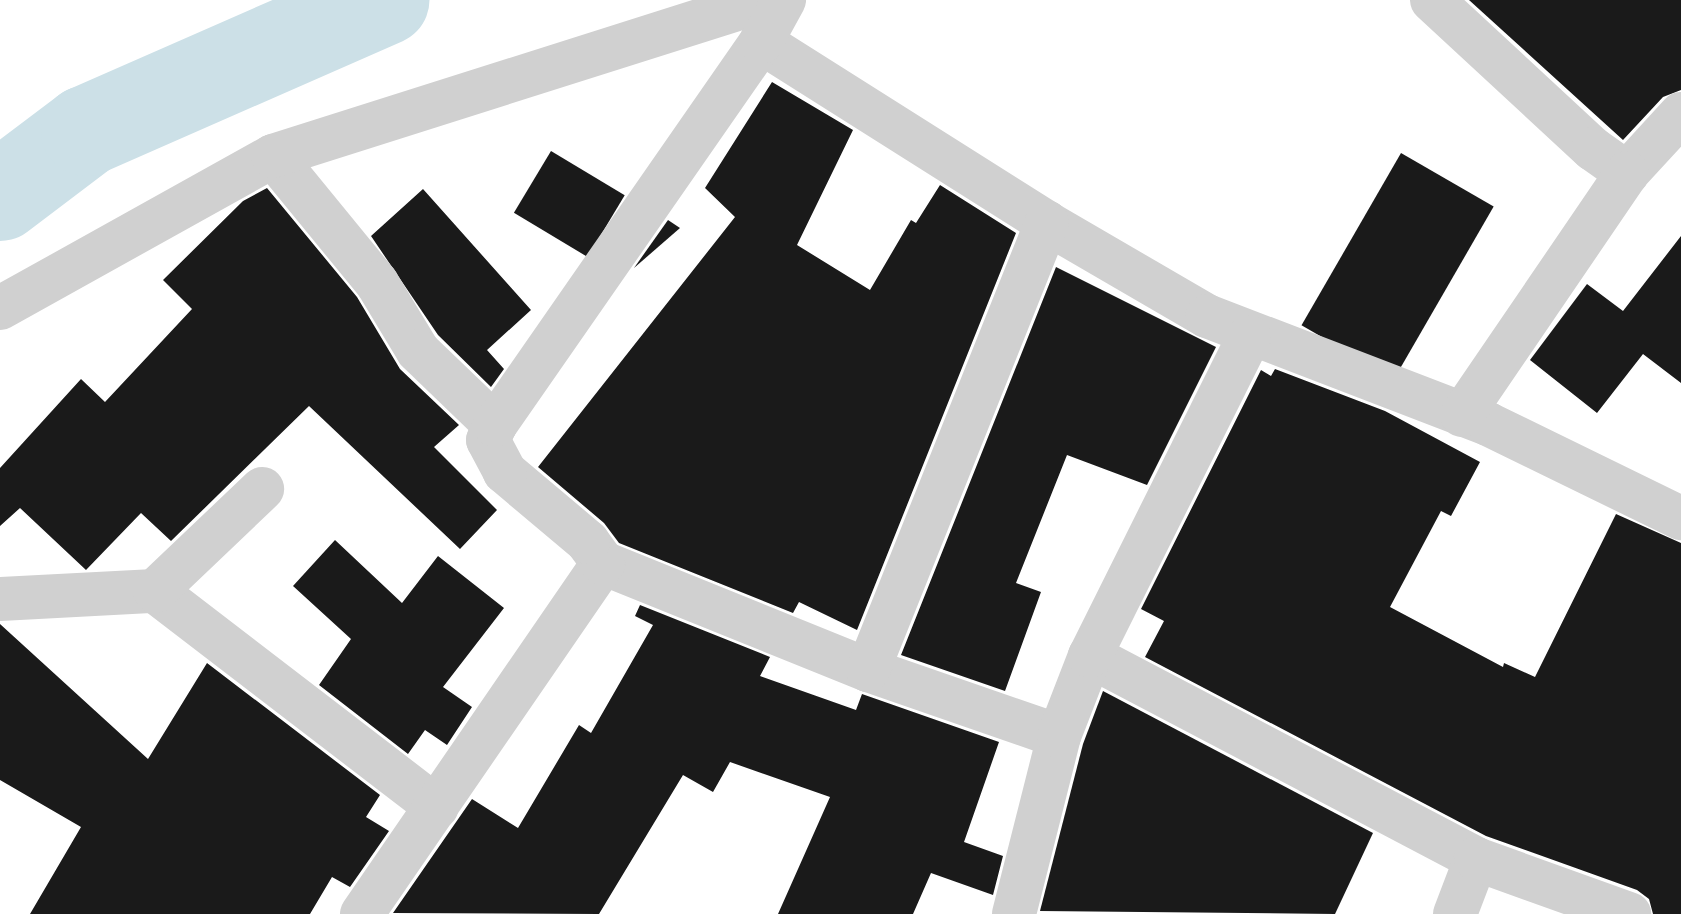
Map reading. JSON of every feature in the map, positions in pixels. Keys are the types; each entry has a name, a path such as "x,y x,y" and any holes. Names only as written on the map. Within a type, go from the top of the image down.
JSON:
{"street":[{"path":"784,0 763,21 488,440 505,472 588,542 603,563 868,670 1059,736"},
{"path":"1432,0 1593,149 1627,173"},
{"path":"0,308 273,156 763,21"},
{"path":"763,21 1047,223 1249,337 1462,415 1681,518"},
{"path":"1462,415 1627,173 1681,114"},
{"path":"273,156 377,283 418,351 495,425"},
{"path":"868,670 1047,223"},
{"path":"1014,914 1059,736 1090,656 1249,337"},
{"path":"155,591 262,489"},
{"path":"362,914 603,563"},
{"path":"5,593 155,591 437,807"},
{"path":"1090,656 1476,859 1629,914"},
{"path":"1455,914 1476,859"}],"building":[{"path":"1469,0 1681,0 1681,90 1663,97 1623,140"},
{"path":"772,82 853,130 797,245 870,290 911,220 916,223 940,185 1016,233 857,630 799,602 793,613 619,543 604,523 538,467 735,217 705,188"},
{"path":"551,151 625,195 588,257 514,213"},
{"path":"1401,153 1494,206 1394,379 1302,325"},
{"path":"267,188 357,297 400,369 459,425 434,447 497,510 460,549 309,406 171,541 141,513 86,570 20,508 0,526 0,468 81,379 105,402 192,309 163,280 243,201"},
{"path":"423,189 531,310 487,350 504,369 491,387 438,335 371,236"},
{"path":"668,220 680,228 634,268"},
{"path":"1681,236 1681,383 1643,354 1597,413 1530,360 1587,284 1623,311"},
{"path":"1056,267 1216,347 1147,485 1067,455 1016,583 1041,592 1005,691 901,655"},
{"path":"1275,369 1385,411 1480,462 1451,516 1441,511 1390,607 1503,667 1504,663 1535,677 1616,514 1681,543 1681,914 1653,914 1649,899 1637,890 1486,836 1145,657 1164,621 1141,609 1261,370 1271,376"},
{"path":"335,540 402,603 438,556 504,608 443,687 472,707 447,745 425,730 408,754 319,685 351,639 293,586"},
{"path":"640,605 770,657 760,676 856,710 862,694 999,742 964,842 1003,856 993,895 931,873 913,914 778,914 830,797 730,762 713,792 683,775 599,914 393,913 472,799 518,828 579,725 591,733 653,625 635,616"},
{"path":"0,624 148,759 207,663 380,795 366,817 389,831 350,887 332,877 310,914 30,914 81,827 0,780"},
{"path":"1103,691 1373,833 1335,914 1040,911 1083,744"}],"waterway":[{"path":"0,196 86,131 384,0"}]}
